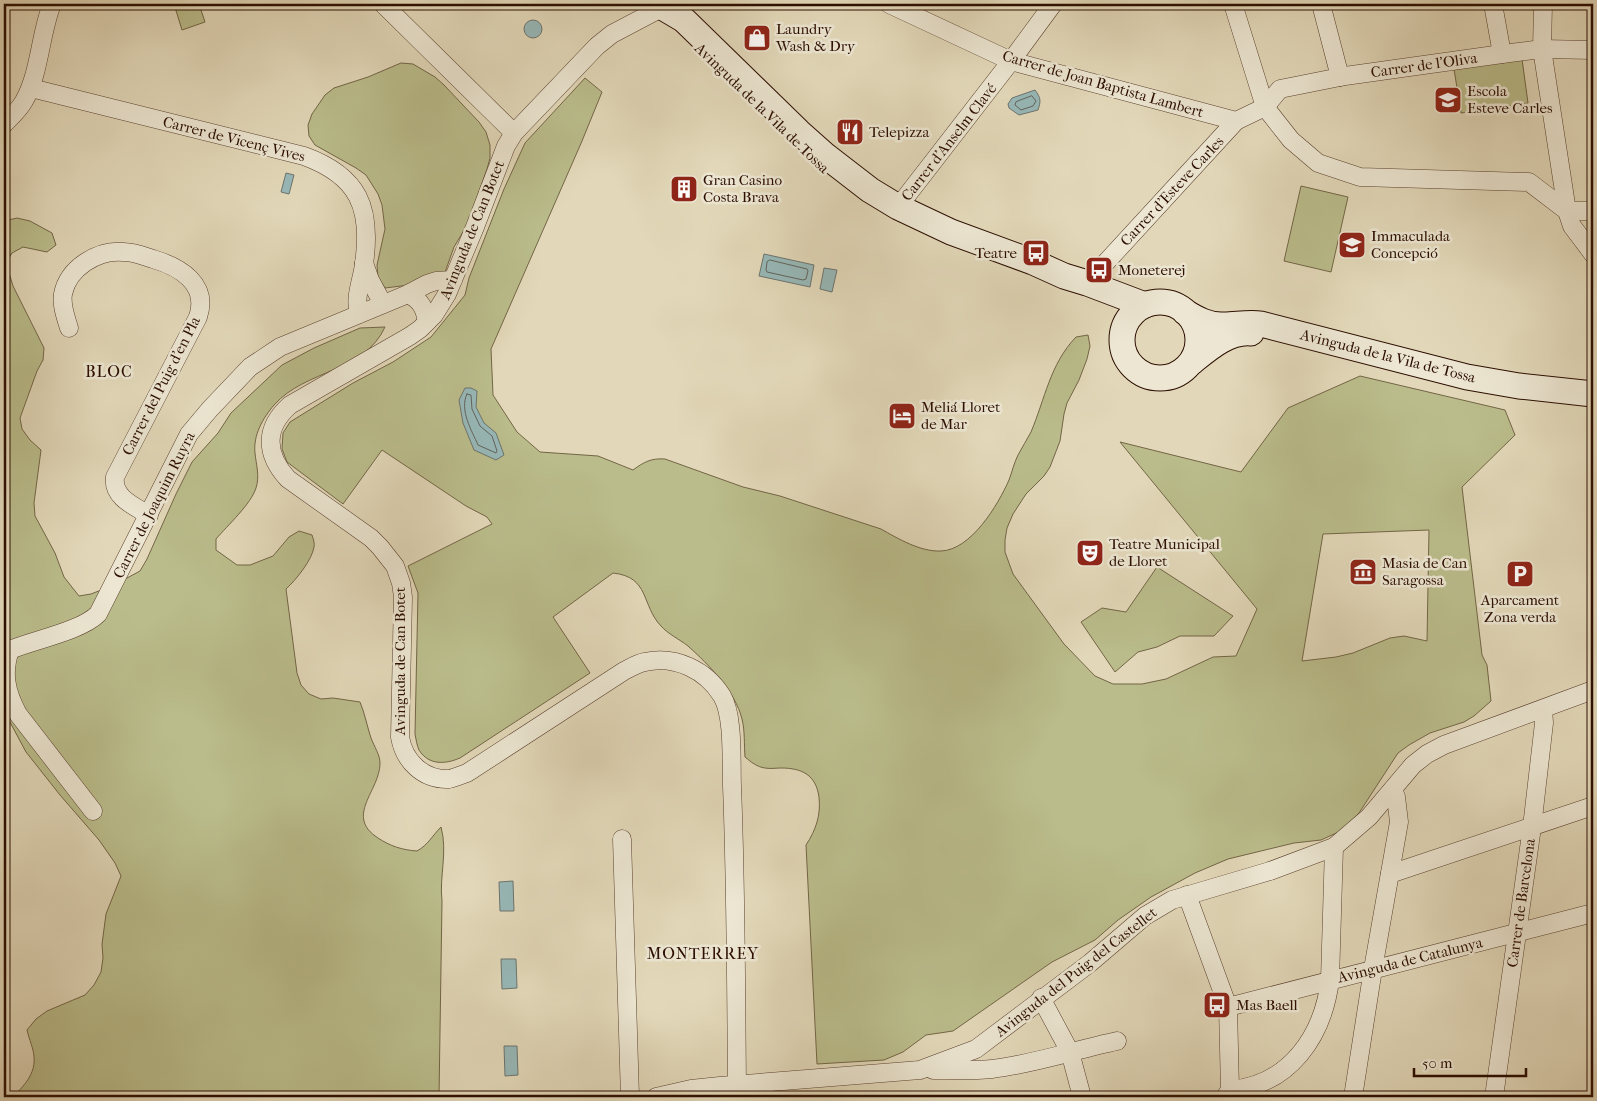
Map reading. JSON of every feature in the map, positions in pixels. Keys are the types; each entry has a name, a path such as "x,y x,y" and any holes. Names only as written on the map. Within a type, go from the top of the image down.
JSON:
{"main road":[{"name":"Avinguda de la Vila de Tossa","path":"663,5 684,20 799,132 826,156 870,190 898,207 950,232 1145,305"},
{"name":"Avinguda de la Vila de Tossa","path":"663,5 688,37 803,150 850,189 910,226 972,253 1031,271 1076,279 1112,304 1124,328"},
{"path":"1156,302 1167,302 1186,312 1192,322 1198,340 1196,355 1192,362 1180,372 1165,378 1149,377 1141,374 1130,364 1123,348 1124,328 1129,318 1136,310 1156,302"},
{"name":"Avinguda de la Vila de Tossa","path":"1186,312 1198,320 1207,323 1222,326 1247,322 1261,324 1467,377 1519,386 1593,394"},
{"name":"Avinguda de la Vila de Tossa","path":"1192,362 1209,348 1230,336 1254,333 1466,388 1509,396 1593,404"}],"street":[{"path":"4,124 23,103 30,88 52,4"},
{"path":"383,4 514,133"},
{"name":"Carrer de Joan Baptista Lambert","path":"889,4 1011,61 1236,121"},
{"name":"Carrer d'Anselm Clavé","path":"898,207 1053,4"},
{"path":"1233,4 1265,107 1291,140 1318,163 1360,176 1529,182 1567,211 1593,211"},
{"path":"1321,4 1340,77"},
{"path":"1493,4 1502,54"},
{"path":"1543,4 1542,49 1567,211 1572,226 1593,254"},
{"name":"Avinguda de Can Botet","path":"663,5 612,34 597,46 514,133 506,146 450,287 440,306 427,322 420,329 383,353 310,393 281,413 271,434 270,446 273,458 279,469 288,479 370,538 395,566 401,583 403,597 401,742 406,756 413,765 431,777 451,778 467,772 624,671 644,662 664,660 687,666 708,678 723,698 729,718 734,833 737,1085"},
{"name":"Carrer de l'Oliva","path":"1265,107 1280,89 1340,77 1542,49 1593,50"},
{"name":"Carrer de Vicenç Vives","path":"30,88 304,156 326,166 347,181 360,201 366,224 364,263 356,305 359,314"},
{"path":"1236,121 1265,107"},
{"name":"Carrer d'Esteve Carles","path":"1076,279 1236,121"},
{"name":"Carrer del Puig d'en Pla","path":"69,328 62,296 66,284 80,267 89,260 99,256 113,252 124,252 169,264 182,271 191,279 197,290 201,308 198,317 115,477 115,488 118,494 148,515"},
{"name":"Carrer de Vicenç Vives","path":"364,263 370,280 383,304"},
{"name":"Carrer de Joaquim Ruyra","path":"7,650 87,622 98,614 189,434 236,381 265,356 280,347 408,294 427,284 436,281 450,287"},
{"path":"408,294 416,297 421,303 427,322"},
{"path":"7,650 5,676 10,700 18,714 93,811"},
{"name":"Avinguda del Puig del Castellet","path":"656,1097 691,1089 920,1070 976,1049 1102,953 1145,916 1172,900 1270,872 1334,847 1369,818 1413,765 1434,750 1593,690"},
{"name":"Carrer de Barcelona","path":"1494,1097 1532,828 1544,723 1543,708"},
{"path":"1353,1097 1399,822 1396,797 1393,789"},
{"path":"1390,874 1593,806"},
{"path":"622,839 630,1097"},
{"path":"1187,895 1228,1007 1227,1094 1260,1084 1277,1075 1296,1060 1322,1014 1329,992 1330,980 1334,847"},
{"name":"Avinguda de Catalunya","path":"1228,1007 1593,913"},
{"path":"1042,998 1070,1052 1082,1097"},
{"path":"920,1070 990,1069 1037,1062 1117,1041"}],"green space":[{"path":"174,4 199,4 205,22 182,30"},
{"path":"1522,59 1528,103 1461,113 1454,69"},
{"path":"401,63 413,64 435,77 479,122 486,132 490,145 490,158 467,225 454,247 444,275 409,285 385,288 378,277 377,265 385,229 382,205 378,194 366,175 315,145 309,136 308,125 312,114 325,95 334,88 368,77"},
{"path":"585,78 602,92 491,349 493,395 517,432 540,452 598,456 633,470 648,461 665,459 743,487 780,496 881,529 917,547 933,551 952,549 973,535 998,502 1017,458 1031,432 1054,370 1067,347 1076,337 1088,335 1090,346 1087,359 1067,403 1060,441 1050,467 1026,494 1013,514 1007,528 1005,552 1013,574 1064,644 1095,676 1113,684 1142,684 1166,679 1213,657 1236,656 1257,609 1120,442 1241,472 1288,408 1360,376 1505,410 1515,435 1462,487 1482,655 1487,665 1491,701 1464,722 1430,733 1398,753 1359,813 1343,830 1321,840 1294,843 1228,859 1195,873 1151,897 1118,920 1095,940 1052,962 953,1031 926,1035 903,1052 884,1060 817,1064 806,845 813,834 817,822 819,797 815,783 811,778 807,774 795,769 762,767 745,757 742,719 734,698 720,679 696,653 661,626 639,586 625,576 613,573 553,617 590,673 460,758 449,762 438,762 428,759 419,750 415,734 418,593 408,566 492,524 487,517 466,506 382,450 343,504 287,462 282,449 283,433 290,422 353,383 393,362 431,337 465,295 469,278 504,189 525,143","holes":["1429,530 1427,641 1404,636 1390,638 1353,653 1302,661 1323,534"]},
{"path":"1301,186 1348,197 1331,272 1284,261"},
{"path":"17,218 30,221 52,233 56,245 47,252 23,247 12,253 6,263 13,286 44,348 43,360 37,371 20,418 22,429 41,450 34,503 35,516 55,553 64,577 79,596 91,594 114,585 140,571 192,462 218,433 231,413 282,365 314,348 360,328 385,327 376,342 363,354 287,393 270,410 257,433 255,453 258,475 256,488 244,507 216,539 216,550 237,565 250,565 273,556 289,537 299,531 312,535 314,541 313,552 299,575 286,589 297,673 301,685 309,694 321,699 333,698 360,702 380,763 379,773 364,812 364,821 368,830 378,838 401,849 417,851 441,827 444,855 441,892 439,1097 12,1097 24,1085 33,1069 34,1054 27,1030 36,1019 47,1011 85,995 94,985 101,972 106,914 121,876 115,863 99,840 26,752 4,711 4,221"},
{"path":"1157,567 1233,616 1214,636 1180,636 1157,647 1138,652 1115,672 1081,622 1102,608 1126,612"}],"water":[{"path":"533,20 539,23 542,29 539,35 533,38 527,35 524,29 527,23"},
{"path":"1035,90 1040,100 1038,110 1019,115 1009,108 1008,104 1012,98"},
{"path":"286,173 294,175 289,194 281,192"},
{"path":"764,254 814,265 810,287 759,276"},
{"path":"824,268 837,270 832,292 820,289"},
{"path":"465,388 477,391 476,407 484,423 496,433 504,455 496,460 474,450 463,423 459,400"},
{"path":"513,881 514,911 500,911 499,882"},
{"path":"501,959 516,959 517,988 502,989"},
{"path":"504,1046 517,1046 518,1075 505,1076"}],"place":[{"name":"Laundry Wash & Dry","path":"757,38"},
{"name":"Escola Esteve Carles","path":"1448,100"},
{"name":"Telepizza","path":"850,132"},
{"name":"Gran Casino Costa Brava","path":"684,189"},
{"name":"Immaculada Concepció","path":"1352,245"},
{"name":"Teatre","path":"1036,253"},
{"name":"Moneterej","path":"1099,270"},
{"name":"Meliá Lloret de Mar","path":"902,416"},
{"name":"Teatre Municipal de Lloret","path":"1090,553"},
{"name":"Masia de Can Saragossa","path":"1363,572"},
{"name":"Aparcament Zona verda","path":"1520,574"},
{"name":"Mas Baell","path":"1217,1005"}],"district":[{"name":"BLOC","path":"109,371"},
{"name":"MONTERREY","path":"703,953"}]}
